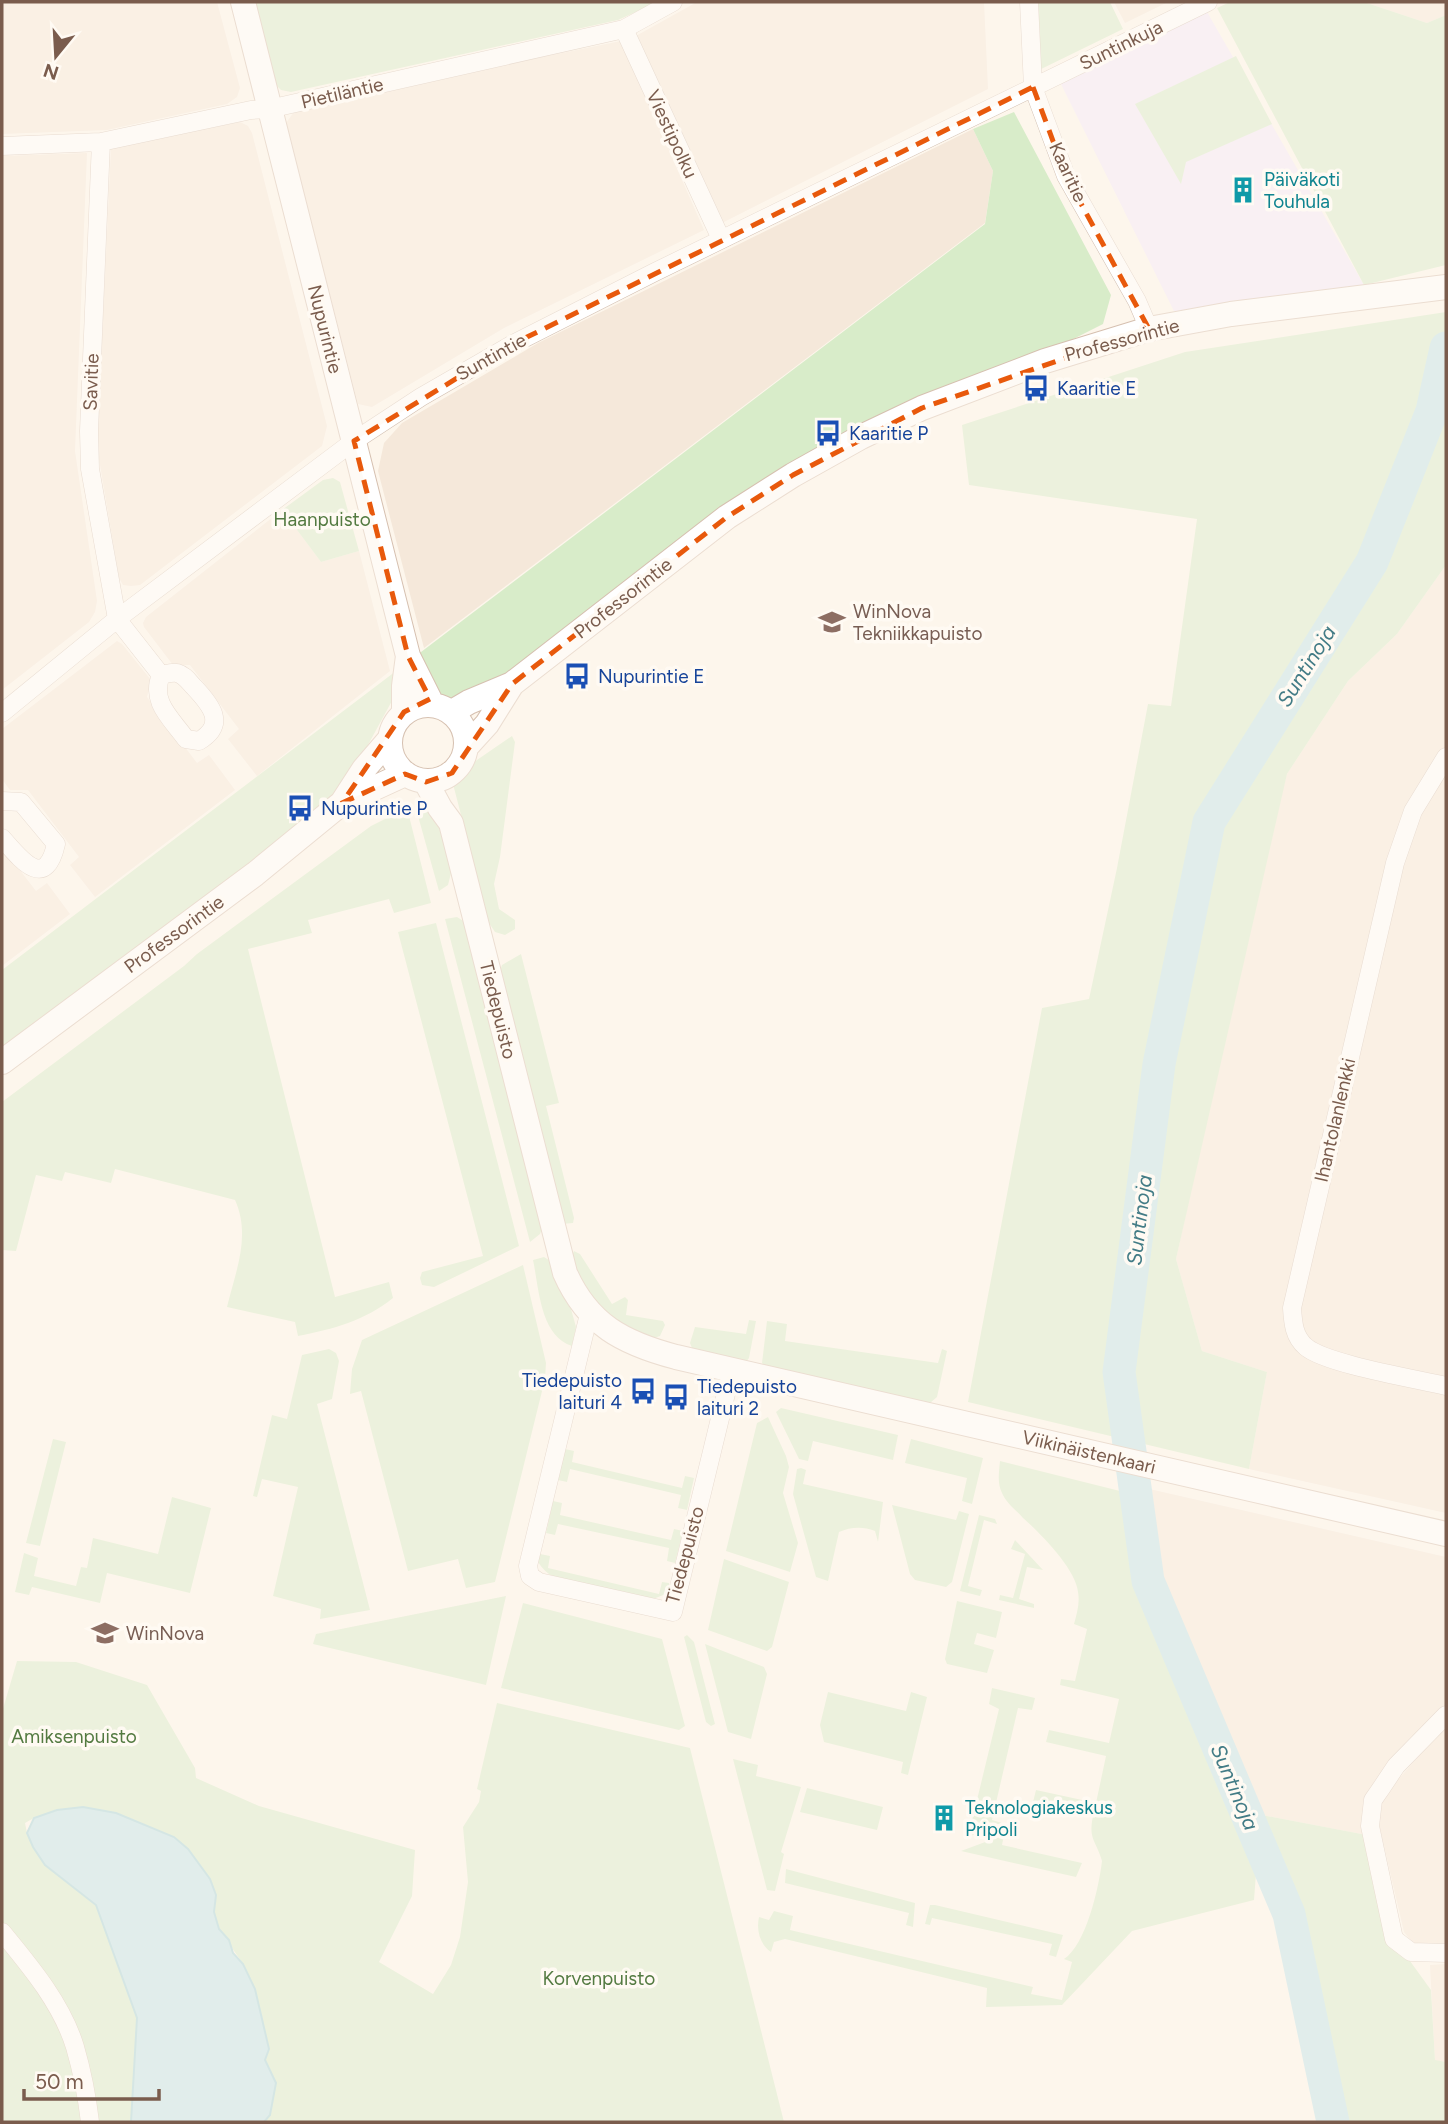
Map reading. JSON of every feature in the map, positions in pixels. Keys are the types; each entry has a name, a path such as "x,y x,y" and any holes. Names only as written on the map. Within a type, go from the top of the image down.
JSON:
{"street":[{"name":"Nupurintie","path":"243,2 408,656 442,708"},
{"name":"Pietiläntie","path":"2,146 100,142 251,110 269,109 624,29 673,2"},
{"name":"Kaaritie","path":"1029,2 1033,87 1066,176 1137,301 1149,329"},
{"name":"Suntinkuja","path":"1033,87 1208,2"},
{"name":"Viestipolku","path":"624,29 721,239"},
{"name":"Suntintie","path":"2,713 117,619 354,441 421,397 513,344 1033,87"},
{"name":"Savitie","path":"100,142 89,430 90,469 117,619"},
{"name":"Professorintie","path":"442,708 469,702 512,684 727,517 804,469 922,408 1045,361 1149,329 1231,314 1446,287"},
{"path":"117,619 161,675"},
{"name":"Nupurintie","path":"404,712 408,656"},
{"name":"Professorintie","path":"467,746 486,724 512,684"},
{"path":"418,705 442,708 464,727 467,746 462,761 453,773 440,780 416,778 393,759 389,740 394,724 404,712 418,705"},
{"name":"Professorintie","path":"2,1062 255,874 342,803 364,769 389,740"},
{"name":"Ihantolanlenkki","path":"1446,757 1413,811 1395,863 1292,1308 1293,1329 1305,1347 1325,1357 1446,1386"},
{"name":"Tiedepuisto","path":"451,823 454,806 453,773"},
{"name":"Professorintie","path":"342,803 416,778"},
{"name":"Tiedepuisto","path":"416,778 451,823 556,1240 573,1292 589,1314 604,1327 645,1349 732,1369 673,1612 539,1582 530,1576 527,1566 589,1314"},
{"path":"2,801 21,802 56,844 54,856 48,864 39,869 29,867 2,838"},
{"name":"Viikinäistenkaari","path":"732,1369 1446,1534"},
{"path":"1446,1715 1396,1766 1373,1800 1370,1826 1394,1939 1411,1952 1446,1953"},
{"path":"2,1932 30,1966 55,2004 75,2045 90,2122"}],"highlighted area":[{"path":"1033,87 1066,176 1149,329 922,408 793,475 727,517 512,684 452,773 426,782 405,774 342,803 404,712 430,699 408,656 354,441 513,344"}],"shaded area":[{"path":"2,2 217,2 240,88 237,97 227,104 107,130 2,134"},
{"path":"697,2 984,2 988,89 720,224 634,37"},
{"path":"1114,2 1168,2 1125,23"},
{"path":"1364,2 1446,2 1446,15 1427,23"},
{"path":"1203,5 1364,285 1180,323 1057,76"},
{"path":"621,41 704,230 504,328 372,407 358,404 286,123 294,112 458,74"},
{"path":"240,122 248,126 252,133 327,426 322,446 140,585 123,585 119,578 97,447 111,147"},
{"path":"973,129 993,171 985,223 424,648 378,471 384,443 402,423 538,343"},
{"path":"87,153 75,451 97,601 89,622 2,690 2,156"},
{"path":"282,510 321,562 359,551 390,671 257,776 228,739 239,729 190,665 173,665 143,623 146,617"},
{"path":"1446,565 1446,1513 1249,1469 1267,1372 1202,1351 1176,1259 1259,879 1287,774 1348,681 1397,634"},
{"path":"117,641 151,680 147,697 197,763 209,755 235,790 95,897 70,865 79,857 28,790 10,790 2,779 2,729"},
{"path":"2,847 36,891 47,883 70,914 2,966"},
{"path":"1145,1488 1446,1557 1446,1715 1397,1766 1389,1790 1446,1725 1446,1945 1420,1945 1412,1942 1404,1932 1378,1820 1372,1836 1246,1812 1148,1581"},
{"path":"1446,1964 1446,2062 1435,2061 1430,1965"}],"green space":[{"path":"254,2 658,2 618,20 291,92 281,90 275,84"},
{"path":"1030,2 1110,2 1123,29 1033,73"},
{"path":"1230,2 1364,2 1427,23 1446,15 1446,265 1364,285 1217,8"},
{"path":"1236,56 1272,124 1186,162 1181,184 1135,104"},
{"path":"1014,112 1111,295 1103,324 747,504 469,702 399,688 332,811 2,1057 2,970 985,224 993,171 973,129"},
{"path":"1446,312 1446,565 1397,634 1348,681 1287,774 1176,1259 1202,1351 1267,1372 1249,1469 968,1402 1042,1008 1089,999 1148,704 1171,706 1197,519 969,485 962,425 1185,352"},
{"name":"Haanpuisto","path":"333,478 340,482 359,551 321,562 282,510 323,480"},
{"path":"512,736 515,742 494,884 499,909 515,920 515,929 505,935 495,932 489,923 453,784 458,773"},
{"path":"427,799 434,806 452,869 448,885 439,891 418,816 422,802"},
{"path":"401,811 409,816 431,903 394,913 389,899 308,920 312,933 248,949 335,1297 389,1282 393,1298 371,1313 348,1323 298,1336 295,1322 227,1307 242,1240 240,1213 235,1200 115,1169 111,1183 65,1172 62,1181 36,1175 16,1251 2,1250 2,1102 371,826"},
{"path":"457,917 465,922 543,1226 540,1234 530,1242 445,919"},
{"path":"436,923 519,1246 434,1287 422,1285 422,1272 483,1256 398,932"},
{"path":"521,954 559,1103 546,1106 573,1223 562,1224 500,971 502,965"},
{"path":"574,1251 580,1254 612,1304 625,1297 628,1300 626,1315 663,1321 665,1325 660,1336 654,1338 627,1326 595,1302 583,1286 571,1258"},
{"path":"544,1257 552,1262 563,1296 571,1309 576,1327 572,1346 561,1341 553,1332 543,1310 533,1260"},
{"path":"523,1265 546,1363 545,1379 495,1582 466,1588 458,1559 408,1571 361,1391 350,1394 352,1369 362,1340"},
{"path":"749,1320 756,1321 746,1362 692,1348 690,1343 695,1327 746,1334"},
{"path":"767,1321 787,1324 785,1341 938,1363 942,1349 947,1351 937,1397 930,1403 765,1366 762,1363"},
{"path":"329,1349 336,1353 339,1361 332,1399 317,1404 370,1610 320,1619 321,1609 273,1596 298,1487 262,1479 257,1497 253,1496 272,1415 287,1419 302,1355"},
{"path":"781,1408 898,1435 893,1460 813,1441 808,1461 799,1459 776,1412"},
{"path":"768,1417 789,1467 783,1493 798,1543 790,1572 726,1551 757,1423"},
{"path":"53,1439 66,1442 40,1546 26,1543"},
{"path":"911,1439 983,1458 972,1504 962,1501 967,1478 905,1463"},
{"path":"565,1449 574,1451 572,1462 682,1488 685,1476 694,1478 687,1510 678,1508 681,1495 570,1469 567,1482 558,1480"},
{"path":"1000,1461 1120,1491 1140,1587 1256,1874 1254,1900 1132,1931 1062,2005 986,2007 987,1988 785,1939 774,1942 771,1952 764,1945 759,1932 759,1917 769,1920 774,1911 793,1916 790,1930 1033,1987 1031,1994 1062,2000 1072,1962 1064,1959 1072,1952 1085,1929 1102,1861 1092,1835 1093,1816 1033,1802 1036,1790 1096,1803 1106,1756 1046,1742 1049,1730 1109,1743 1119,1699 1060,1685 1061,1679 1075,1681 1087,1629 1074,1624 1079,1600 1076,1583 1056,1552 1004,1497 999,1481"},
{"path":"797,1469 806,1470 803,1484 883,1502 878,1542 875,1531 870,1529 857,1528 839,1532 828,1581 816,1577 793,1494"},
{"path":"172,1497 211,1508 190,1593 107,1573 100,1603 32,1587 29,1595 15,1592 24,1553 38,1558 34,1576 76,1586 81,1567 87,1568 93,1538 158,1554"},
{"path":"553,1501 562,1503 560,1515 671,1540 674,1529 683,1531 675,1563 667,1561 669,1548 558,1524 555,1535 546,1533"},
{"path":"892,1505 956,1520 959,1511 969,1514 952,1582 946,1587 915,1580 910,1574"},
{"path":"979,1515 995,1519 997,1524 984,1520 968,1586 982,1590 980,1596 960,1591"},
{"path":"1015,1540 1043,1570 1027,1567 1019,1599 1034,1604 1034,1608 999,1600 1000,1595 1013,1598 1025,1554 1011,1549"},
{"path":"540,1554 550,1556 548,1568 659,1594 662,1582 669,1583 669,1588 666,1594 653,1599 555,1577 545,1571 538,1562"},
{"path":"724,1559 789,1582 772,1647 767,1651 708,1630"},
{"path":"506,1596 486,1685 313,1644 316,1634"},
{"path":"957,1601 1002,1612 996,1638 977,1633 974,1644 994,1650 987,1673 947,1664 945,1659"},
{"path":"523,1603 662,1639 685,1726 679,1730 501,1688"},
{"path":"687,1635 694,1642 715,1724 711,1726 706,1722 684,1637"},
{"path":"705,1644 764,1667 767,1674 751,1739 728,1732"},
{"name":"Korvenpuisto","path":"17,1661 76,1662 147,1685 195,1768 196,1778 259,1806 415,1850 412,1896 379,1962 433,1994 451,1965 460,1937 468,1882 463,1827 479,1802 481,1791 477,1789 497,1703 690,1748 784,2122 264,2122 270,2115 276,2083 265,2060 269,2048 255,1989 243,1964 219,1929 214,1912 216,1895 210,1879 188,1849 174,1837 34,1818 25,1823 27,1833 45,1865 96,1905 137,2018 131,2122 2,2122 2,1712"},
{"path":"992,1688 1035,1698 1032,1710 1018,1708 992,1820 1002,1823 968,1837 999,1709 989,1704"},
{"path":"828,1692 906,1711 911,1692 927,1697 908,1775 901,1773 903,1762 824,1742 820,1725"},
{"path":"733,1759 758,1765 756,1776 801,1787 781,1852 784,1854 775,1891 767,1890"},
{"path":"807,1788 883,1807 877,1830 800,1812"},
{"path":"1246,1812 1372,1836 1394,1939 1431,1990 1435,2060 1446,2062 1446,2122 1333,2122 1289,1914"},
{"path":"1004,1835 1002,1845 1082,1863 1076,1877 961,1851"},
{"path":"786,1869 915,1903 913,1927 906,1925 909,1913 785,1883"},
{"path":"930,1905 1063,1935 1056,1957 1049,1955 1052,1944 932,1918 930,1925 925,1924"}],"water":[{"path":"83,1807 116,1813 174,1837 188,1849 210,1879 216,1895 214,1912 219,1929 229,1940 233,1953 243,1964 255,1989 269,2049 265,2060 276,2083 270,2115 264,2122 131,2122 137,2018 96,1905 45,1865 27,1833 34,1818 57,1810"}],"waterway":[{"name":"Suntinoja","path":"1333,2122 1289,1914 1148,1581 1119,1372 1159,1064 1209,822 1372,562 1432,411 1446,348"}],"place":[{"name":"Päiväkoti Touhula","path":"1243,190"},
{"name":"Kaaritie E","path":"1036,388"},
{"name":"Kaaritie P","path":"828,433"},
{"name":"WinNova Tekniikkapuisto","path":"832,622"},
{"name":"Nupurintie E","path":"577,676"},
{"name":"Nupurintie P","path":"300,808"},
{"name":"Tiedepuisto laituri 4","path":"643,1391"},
{"name":"Tiedepuisto laituri 2","path":"676,1397"},
{"name":"WinNova","path":"105,1633"},
{"name":"Teknologiakeskus Pripoli","path":"944,1818"}],"park label":[{"name":"Amiksenpuisto","path":"74,1736"}]}
